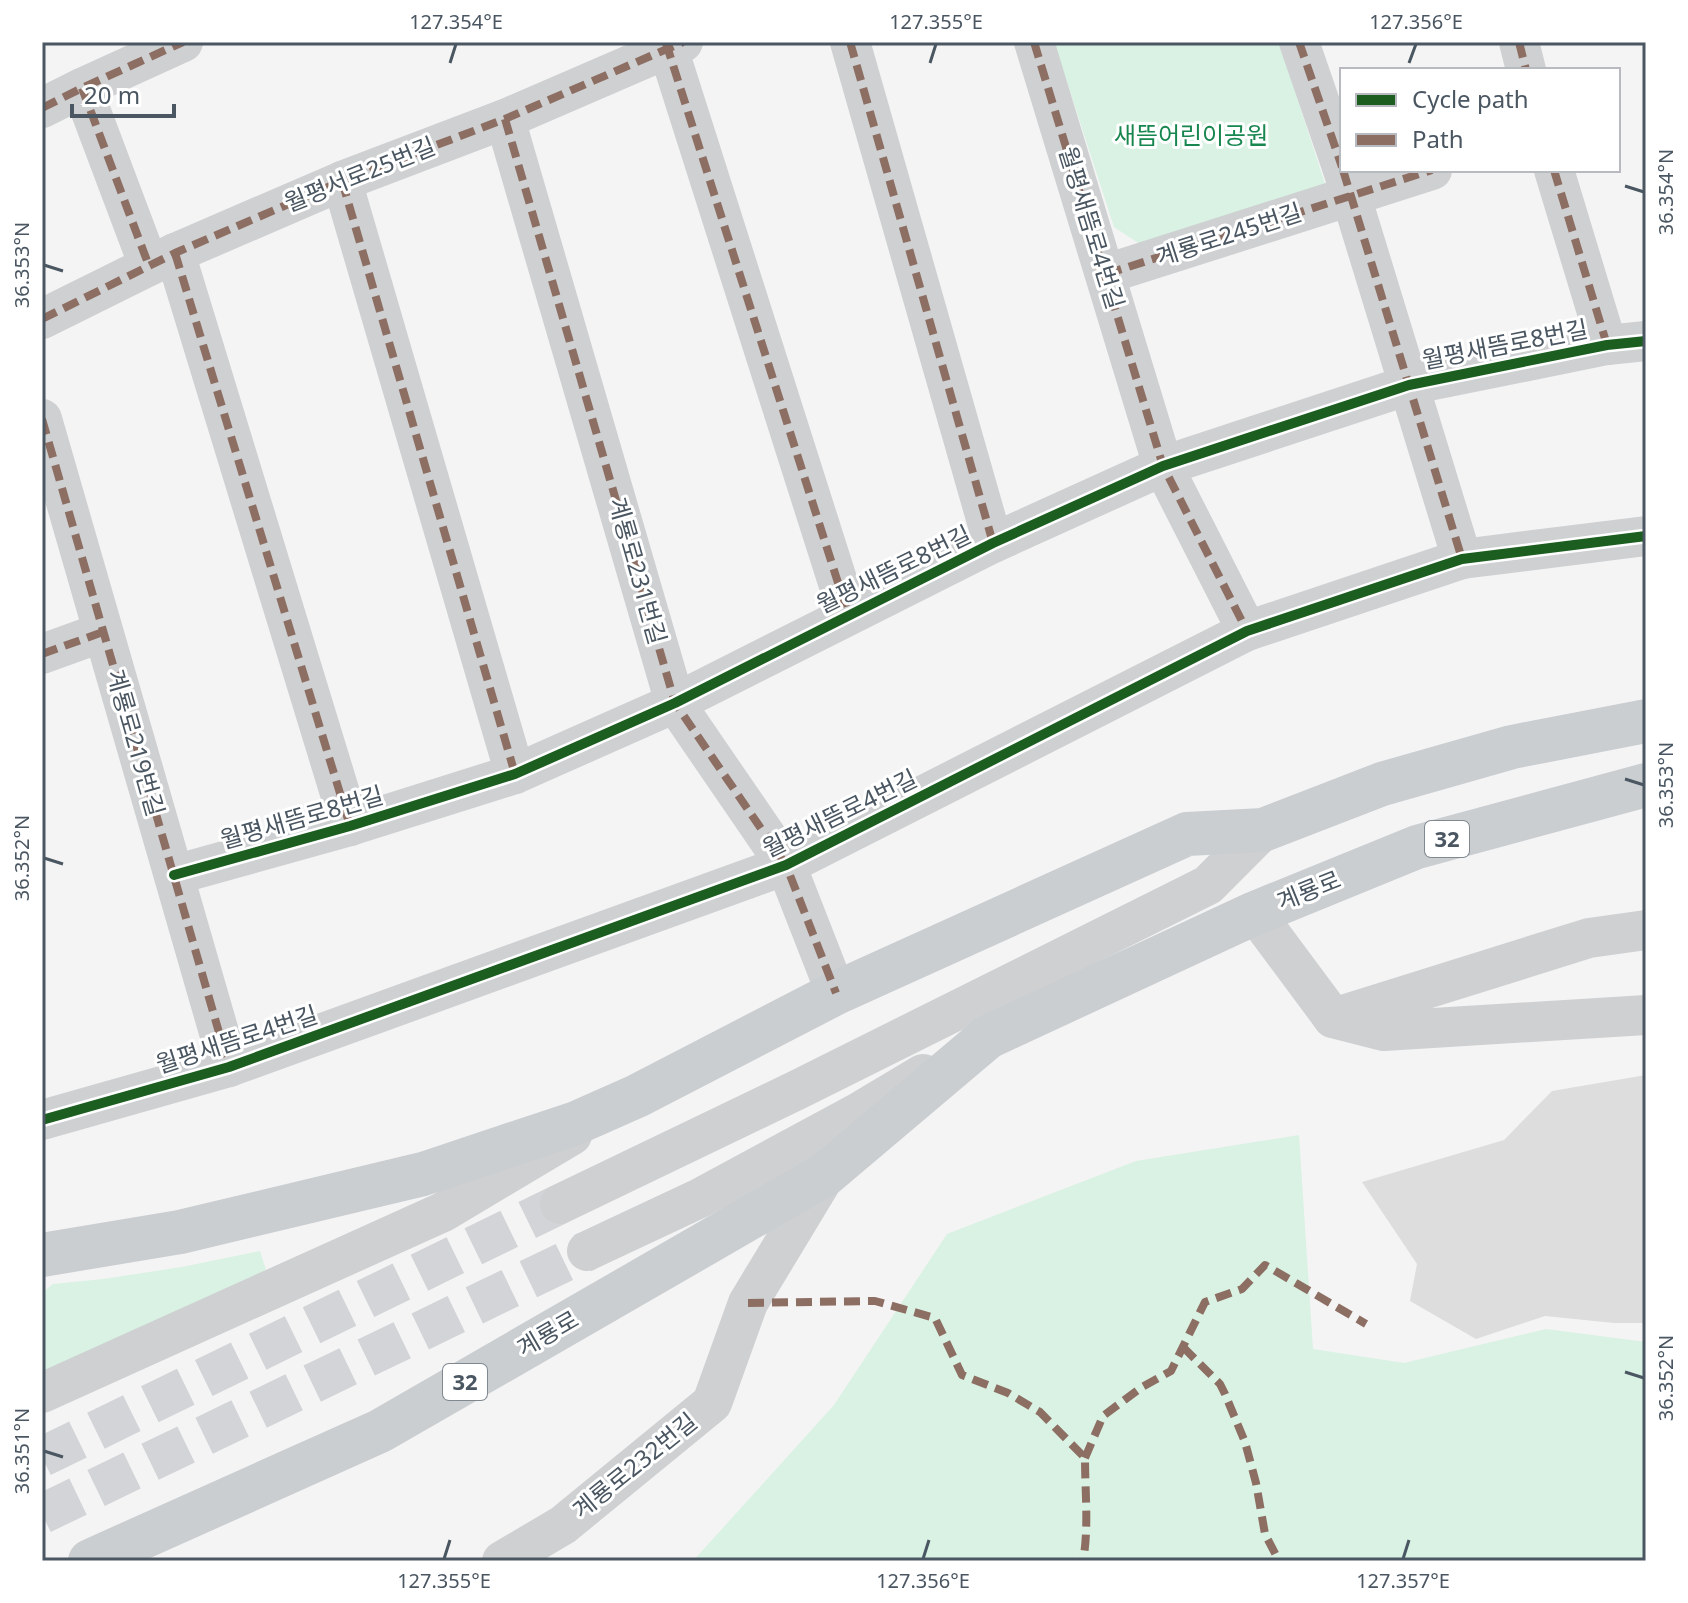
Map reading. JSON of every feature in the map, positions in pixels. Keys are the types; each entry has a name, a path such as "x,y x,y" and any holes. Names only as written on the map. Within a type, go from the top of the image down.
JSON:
{"main road":[{"path":"42,1255 180,1232 423,1174 576,1123 637,1096 836,993 1187,834 1263,830 1382,784 1512,747 1646,721"},
{"name":"계룡로","path":"988,1037 1255,913 1417,847 1646,785"},
{"name":"32","path":"826,1174 988,1037"},
{"name":"계룡로","path":"90,1561 380,1431 826,1174"}],"street":[{"path":"42,108 183,42"},
{"name":"월평새뜸로8번길","path":"850,42 993,543"},
{"name":"월평새뜸로4번길","path":"1034,42 1163,466 1247,631"},
{"path":"1299,42 1340,161"},
{"path":"1519,42 1526,68"},
{"name":"월평새뜸로8번길","path":"672,44 848,614"},
{"name":"월평서로25번길","path":"42,319 162,260 342,181 505,119 672,44"},
{"name":"월평새뜸로8번길","path":"82,88 162,260 350,826"},
{"name":"계룡로231번길","path":"505,119 675,703 786,865 836,993"},
{"name":"계룡로245번길","path":"1106,274 1346,178 1410,172"},
{"name":"월평새뜸로8번길","path":"1555,172 1607,345"},
{"path":"1346,178 1462,559"},
{"path":"342,181 515,774"},
{"name":"월평새뜸로8번길","path":"174,875 350,826 515,774 675,703 993,543 1163,466 1409,385 1607,345 1646,341"},
{"name":"계룡로219번길","path":"42,419 229,1067"},
{"name":"월평새뜸로4번길","path":"42,1120 229,1067 786,865 1247,631 1462,559 1646,536"},
{"path":"42,654 103,632"},
{"path":"560,1204 1208,885 1263,830"},
{"path":"1255,913 1333,1018 1384,1031 1646,1015"},
{"path":"1333,1018 1589,938 1646,930"},
{"path":"587,1251 700,1198 861,1111 988,1037"},
{"path":"42,1393 443,1212 637,1096"},
{"name":"계룡로232번길","path":"502,1561 563,1525 712,1403 748,1303 826,1174"}],"green space":[{"name":"새뜸어린이공원","path":"1054,42 1279,42 1325,184 1149,250 1114,227"},
{"path":"1299,1135 1313,1349 1404,1363 1546,1329 1646,1342 1646,1561 693,1561 834,1405 947,1234 1136,1161"},
{"path":"260,1251 266,1270 42,1375 42,1295 53,1284 182,1267"}],"building":[{"path":"1646,1075 1646,1323 1545,1316 1476,1339 1410,1301 1417,1264 1362,1182 1504,1140 1552,1091"}],"tunnel":[{"path":"42,1457 560,1204"},
{"path":"42,1514 587,1251"}],"marked path":[{"path":"42,108 183,42"},
{"path":"42,319 175,253 342,181 505,119 683,42"},
{"path":"850,42 993,543"},
{"path":"1034,42 1163,466 1247,631"},
{"path":"1299,42 1340,161"},
{"path":"1519,42 1526,68"},
{"path":"666,43 848,614"},
{"path":"82,88 149,266"},
{"path":"505,119 675,703 786,865 836,993"},
{"path":"1344,172 1462,559"},
{"path":"1106,274 1426,172"},
{"path":"1555,172 1607,345"},
{"path":"342,181 515,774"},
{"path":"175,253 350,826"},
{"path":"42,419 229,1067"},
{"path":"42,654 103,632"},
{"path":"1085,1458 1103,1416 1142,1387 1171,1371 1205,1302 1242,1289 1265,1265 1366,1324"},
{"path":"748,1303 875,1301 935,1318 962,1375 1008,1393 1040,1412 1085,1458 1083,1561"},
{"path":"1183,1347 1220,1384 1225,1394 1245,1442 1265,1534 1279,1561"}],"cycle path":[{"path":"174,875 350,826 515,774 675,703 993,543 1163,466 1409,385 1607,345 1646,341"},
{"path":"42,1120 229,1067 786,865 1247,631 1462,559 1646,536"}]}
